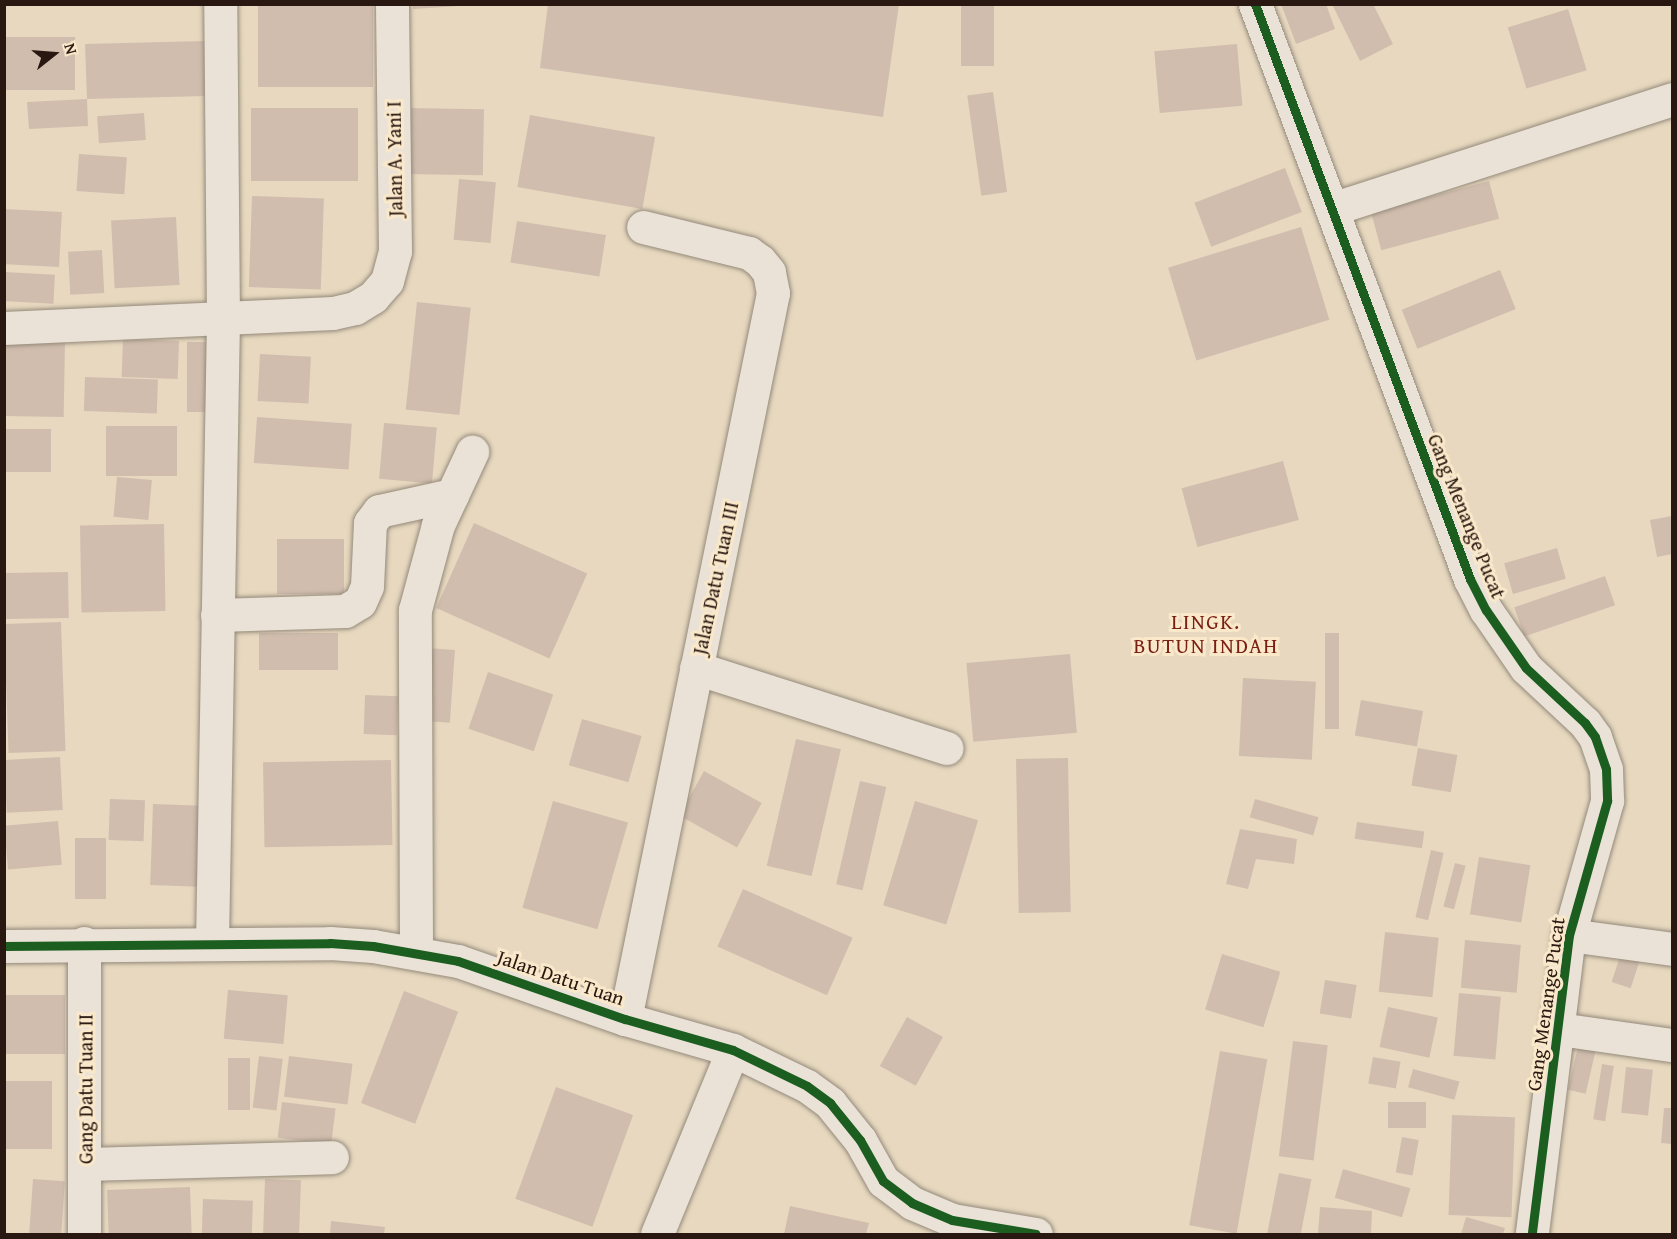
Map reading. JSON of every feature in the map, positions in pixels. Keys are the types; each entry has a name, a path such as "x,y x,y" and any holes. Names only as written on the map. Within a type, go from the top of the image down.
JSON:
{"street":[{"path":"212,944 223,319 220,4"},
{"name":"Jalan A. Yani I","path":"223,319 345,312 365,303 381,290 387,281 395,251 392,4"},
{"name":"Gang Menange Pucat","path":"1255,4 1470,579 1486,610 1526,668 1585,723 1602,753 1606,769 1607,801 1569,935 1532,1234"},
{"path":"1332,209 1672,99"},
{"name":"Jalan Datu Tuan III","path":"625,1019 773,286 765,266 748,253 643,227"},
{"path":"4,328 223,319"},
{"path":"416,952 415,610 438,525 472,452"},
{"path":"217,615 345,611 360,602 367,586 370,523 379,510 452,495"},
{"path":"696,668 947,748"},
{"path":"1569,935 1672,949"},
{"name":"Jalan Datu Tuan","path":"4,946 330,943 416,952 488,971 625,1019 733,1050 807,1086 830,1103 860,1140 883,1181 912,1203 952,1220 1036,1234"},
{"name":"Gang Datu Tuan II","path":"84,944 86,1164 84,1234"},
{"path":"1559,1029 1672,1045"},
{"path":"657,1234 733,1050"},
{"path":"86,1164 332,1157"}],"building":[{"path":"258,4 373,4 373,87 258,87"},
{"path":"413,4 459,4 459,6 413,9"},
{"path":"548,4 899,4 883,117 540,68"},
{"path":"961,4 994,4 994,66 961,66"},
{"path":"1281,4 1326,4 1335,29 1296,44"},
{"path":"1332,4 1373,4 1393,44 1360,61"},
{"path":"1568,9 1587,70 1526,89 1508,27"},
{"path":"4,37 75,37 75,90 4,90"},
{"path":"205,41 207,96 87,99 85,44"},
{"path":"1237,44 1242,106 1160,113 1154,51"},
{"path":"993,92 1007,192 981,196 967,96"},
{"path":"87,99 88,126 29,129 27,102"},
{"path":"251,108 358,108 358,181 251,181"},
{"path":"406,108 484,109 483,175 405,174"},
{"path":"144,113 146,140 99,143 97,116"},
{"path":"530,115 655,137 642,209 517,187"},
{"path":"79,154 127,157 124,194 76,191"},
{"path":"1285,168 1302,212 1211,247 1194,203"},
{"path":"459,179 496,182 491,243 454,240"},
{"path":"1489,181 1499,219 1381,250 1371,213"},
{"path":"252,196 324,199 321,289 249,287"},
{"path":"4,209 62,212 59,267 4,264"},
{"path":"176,217 180,285 115,288 111,220"},
{"path":"517,221 606,235 599,277 510,262"},
{"path":"1301,227 1329,320 1196,360 1168,268"},
{"path":"102,250 104,293 70,295 68,252"},
{"path":"1500,270 1516,309 1417,349 1402,310"},
{"path":"4,272 55,275 53,304 4,301"},
{"path":"417,302 471,308 459,415 406,409"},
{"path":"123,339 179,341 178,379 122,377"},
{"path":"4,340 65,341 64,417 4,416"},
{"path":"187,342 206,342 206,412 187,412"},
{"path":"260,354 311,357 308,404 258,401"},
{"path":"85,377 158,380 157,414 84,411"},
{"path":"257,417 352,424 349,470 254,463"},
{"path":"384,423 437,428 432,483 379,479"},
{"path":"106,426 177,426 177,476 106,476"},
{"path":"4,429 51,429 51,472 4,472"},
{"path":"1283,461 1299,520 1197,547 1182,488"},
{"path":"117,477 152,480 148,520 114,517"},
{"path":"1672,516 1672,554 1657,557 1650,520"},
{"path":"474,523 587,573 549,658 436,608"},
{"path":"164,524 166,611 82,612 80,525"},
{"path":"277,539 344,539 344,594 277,594"},
{"path":"1557,548 1566,579 1513,594 1504,563"},
{"path":"68,572 69,618 5,619 4,573"},
{"path":"1605,576 1615,605 1524,637 1514,607"},
{"path":"61,622 66,751 9,753 4,624"},
{"path":"259,633 338,633 338,670 259,670"},
{"path":"1325,633 1339,633 1339,729 1325,729"},
{"path":"427,648 455,650 450,723 422,721"},
{"path":"1070,654 1077,733 973,742 966,663"},
{"path":"488,672 553,694 534,751 468,729"},
{"path":"1243,678 1316,682 1312,760 1239,756"},
{"path":"365,695 398,696 397,735 364,734"},
{"path":"1361,700 1423,711 1417,746 1355,735"},
{"path":"582,719 642,736 628,782 569,765"},
{"path":"796,739 841,749 812,876 767,866"},
{"path":"1418,748 1457,755 1451,792 1411,785"},
{"path":"60,757 63,810 7,813 4,760"},
{"path":"1068,758 1071,912 1019,913 1016,759"},
{"path":"391,760 392,845 265,847 263,762"},
{"path":"704,771 762,803 737,848 679,816"},
{"path":"860,781 886,787 862,890 836,884"},
{"path":"110,799 145,800 144,841 109,840"},
{"path":"1255,799 1318,817 1313,835 1250,817"},
{"path":"553,801 628,822 597,929 522,908"},
{"path":"915,801 978,820 946,925 883,905"},
{"path":"153,804 203,806 200,887 150,885"},
{"path":"58,821 62,865 8,870 4,826"},
{"path":"1357,822 1424,831 1422,848 1355,839"},
{"path":"1240,829 1297,839 1294,864 1256,859 1248,889 1226,884"},
{"path":"75,838 106,838 106,899 75,899"},
{"path":"1431,850 1444,853 1428,920 1415,917"},
{"path":"1479,857 1530,865 1521,922 1470,914"},
{"path":"1455,863 1466,866 1454,909 1443,906"},
{"path":"743,889 853,938 827,995 717,947"},
{"path":"1385,932 1439,938 1432,997 1379,992"},
{"path":"1465,940 1521,945 1517,993 1461,988"},
{"path":"1624,944 1643,950 1631,988 1612,982"},
{"path":"1222,954 1280,972 1263,1027 1205,1009"},
{"path":"1325,980 1357,985 1351,1019 1320,1014"},
{"path":"228,990 288,995 284,1044 224,1039"},
{"path":"404,991 458,1012 415,1124 361,1103"},
{"path":"1459,993 1501,997 1495,1059 1454,1056"},
{"path":"4,995 65,995 65,1054 4,1054"},
{"path":"1388,1007 1438,1018 1429,1058 1379,1047"},
{"path":"907,1017 943,1037 916,1086 880,1066"},
{"path":"1580,1038 1598,1042 1586,1094 1568,1090"},
{"path":"1293,1041 1328,1045 1314,1160 1279,1156"},
{"path":"1220,1051 1267,1059 1237,1234 1189,1225"},
{"path":"259,1056 283,1059 276,1111 253,1108"},
{"path":"289,1056 353,1064 348,1104 284,1097"},
{"path":"1373,1057 1401,1062 1396,1088 1368,1084"},
{"path":"228,1058 250,1058 250,1110 228,1110"},
{"path":"1602,1064 1614,1066 1605,1121 1593,1119"},
{"path":"1626,1067 1653,1070 1648,1116 1621,1113"},
{"path":"1413,1069 1459,1081 1454,1100 1408,1087"},
{"path":"4,1081 52,1081 52,1149 4,1149"},
{"path":"556,1087 633,1115 592,1227 515,1199"},
{"path":"282,1102 336,1109 331,1144 278,1138"},
{"path":"1388,1102 1426,1102 1426,1128 1388,1128"},
{"path":"1664,1108 1672,1108 1672,1144 1661,1143"},
{"path":"1452,1115 1515,1117 1511,1217 1449,1215"},
{"path":"1402,1137 1419,1140 1412,1175 1396,1172"},
{"path":"1343,1169 1410,1188 1402,1217 1335,1198"},
{"path":"1279,1173 1311,1179 1301,1234 1267,1234"},
{"path":"33,1179 65,1181 61,1234 29,1234"},
{"path":"265,1179 301,1180 299,1234 263,1234"},
{"path":"190,1187 192,1234 109,1234 107,1190"},
{"path":"203,1199 253,1201 252,1234 202,1234"},
{"path":"790,1206 869,1223 866,1234 784,1234"},
{"path":"1320,1207 1372,1211 1371,1234 1318,1234"},
{"path":"1466,1217 1505,1228 1503,1234 1461,1234"},
{"path":"331,1221 385,1227 384,1234 330,1234"}],"cycle path":[{"path":"1255,4 1470,579 1486,610 1526,668 1585,723 1595,737 1606,769 1607,801 1569,935 1532,1234"},
{"path":"4,946 330,943 373,946 458,961 625,1019 733,1050 807,1086 830,1103 860,1140 883,1181 912,1203 952,1220 1036,1234"}],"district":[{"name":"LINGK. BUTUN INDAH","path":"1206,634"}]}
